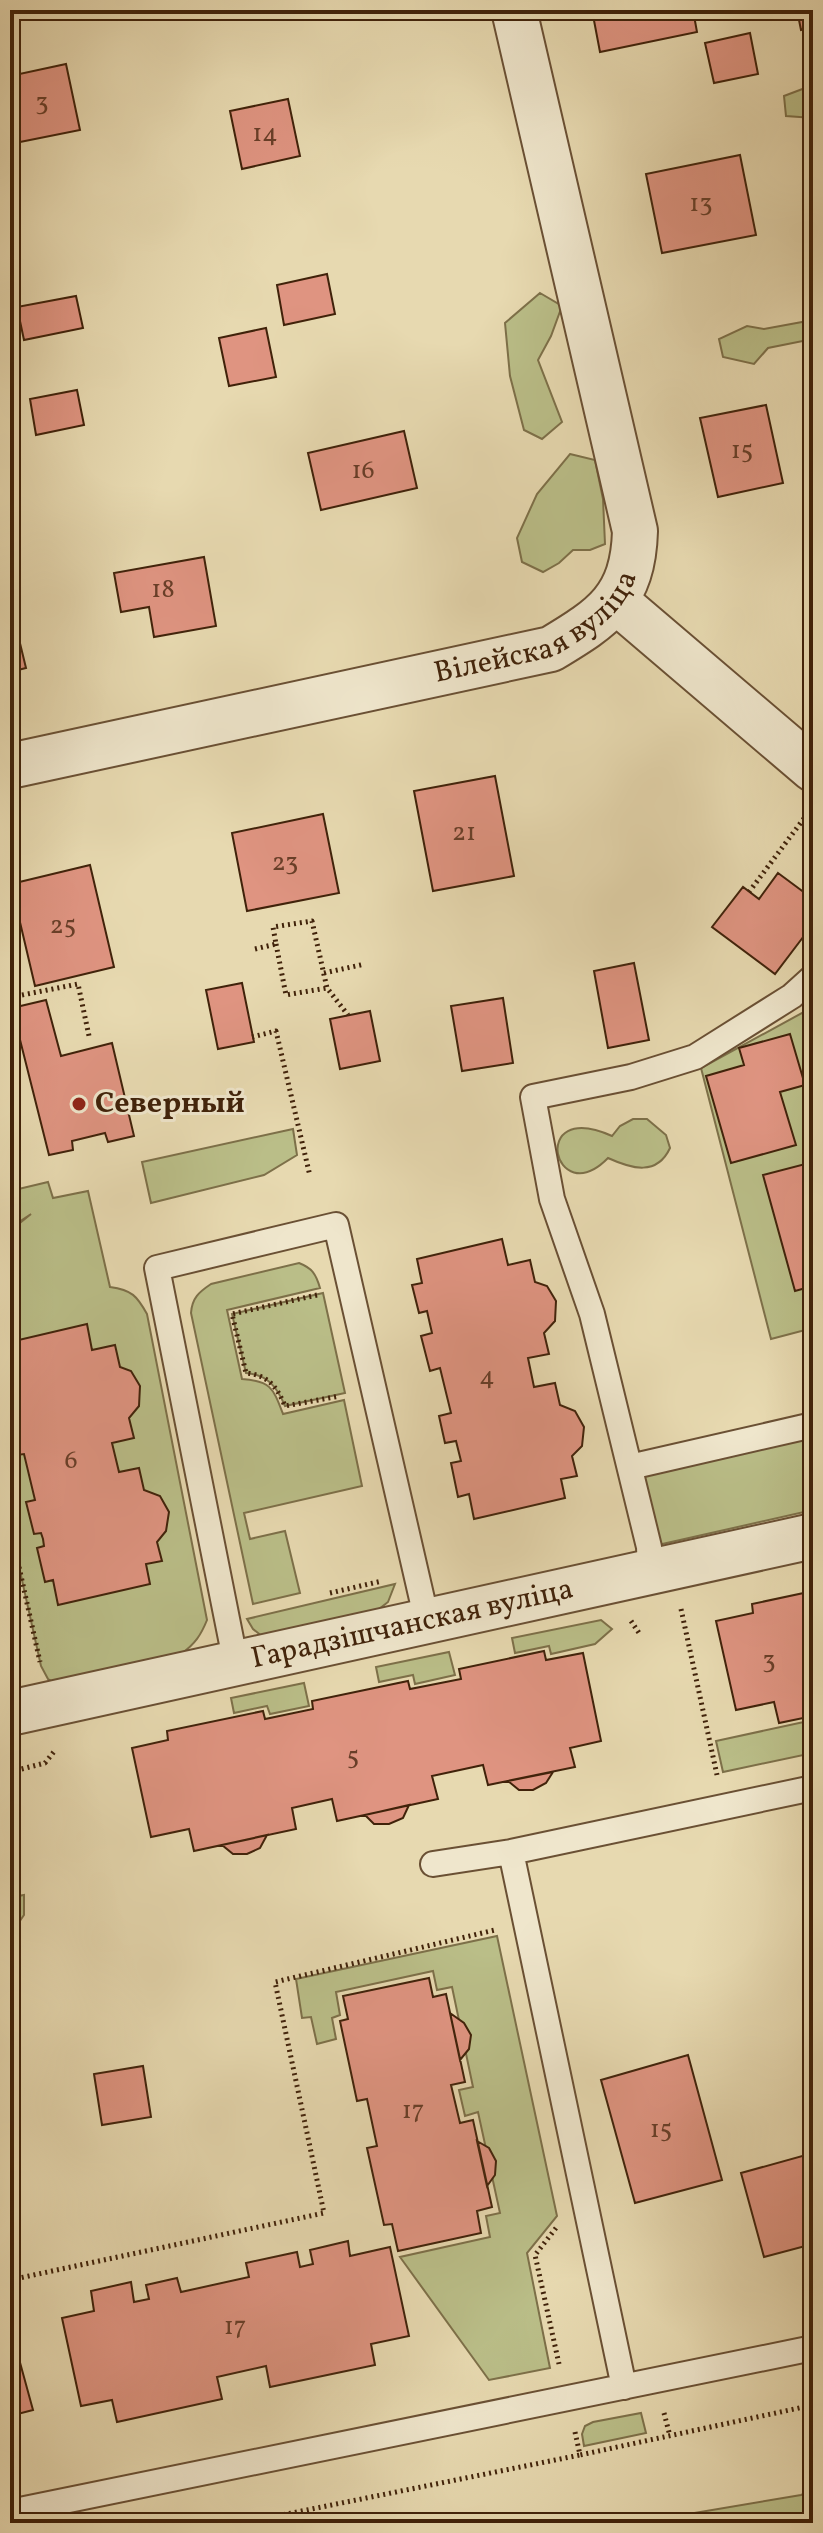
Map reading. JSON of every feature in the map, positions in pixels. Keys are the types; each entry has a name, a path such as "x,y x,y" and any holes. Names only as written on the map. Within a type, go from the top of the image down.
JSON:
{"street":[{"name":"Вілейская вуліца","path":"10,766 551,649 596,622 616,601 634,557 635,531 514,10"},
{"path":"616,601 813,769"},
{"name":"Гарадзішчанская вуліца","path":"11,1708 236,1664 813,1536"}],"lane":[{"path":"650,1572 649,1547 592,1314 552,1199 533,1097 631,1077 695,1057 792,996 813,977"},
{"path":"236,1664 157,1268 336,1225 427,1621"},
{"path":"630,1467 813,1425"},
{"path":"433,1864 511,1852 813,1788"},
{"path":"511,1852 624,2387"},
{"path":"10,2512 813,2348"}],"path":[{"path":"749,892 813,806"},
{"path":"327,988 286,995 273,927 312,921 327,988 348,1015"},
{"path":"255,949 276,944"},
{"path":"324,973 365,964"},
{"path":"22,995 78,984 89,1036"},
{"path":"252,1037 276,1031 310,1176"},
{"path":"327,1293 232,1314 246,1373 268,1380 278,1389 285,1406 349,1394"},
{"path":"10,1526 41,1666"},
{"path":"321,1595 395,1578"},
{"path":"685,1624 718,1780"},
{"path":"10,2280 324,2213 275,1982 501,1928"},
{"path":"242,2523 813,2405"},
{"path":"660,2407 670,2436"},
{"path":"577,2424 575,2432 580,2455"}],"green space":[{"path":"813,85 813,118 786,116 784,96"},
{"path":"540,293 562,306 538,360 562,422 542,439 524,430 510,376 505,323"},
{"path":"813,320 813,339 768,348 754,364 723,357 719,339 747,326 764,329"},
{"path":"570,454 595,460 603,499 605,544 590,550 573,550 543,572 522,562 517,538 537,494"},
{"path":"813,1007 813,1328 771,1339 701,1068"},
{"path":"633,1119 647,1119 666,1135 670,1148 658,1163 643,1168 608,1158 589,1171 574,1172 563,1165 558,1153 559,1141 568,1131 585,1128 612,1136 620,1126"},
{"path":"293,1129 297,1155 264,1175 151,1203 142,1162"},
{"path":"48,1182 53,1198 88,1191 110,1287 133,1295 147,1314 207,1620 197,1639 181,1654 60,1686 48,1679 41,1666 10,1526 10,1231 31,1214 10,1228 10,1191"},
{"path":"299,1263 313,1272 320,1288 227,1310 242,1379 270,1388 283,1414 344,1400 362,1486 244,1513 250,1539 285,1531 300,1593 253,1604 191,1313 197,1296 211,1284"},
{"path":"323,1293 345,1393 285,1406 271,1383 260,1376 246,1373 232,1314"},
{"path":"813,1425 813,1510 649,1547 630,1467"},
{"path":"395,1584 388,1602 379,1609 263,1637 247,1619"},
{"path":"601,1620 612,1629 595,1644 551,1654 549,1646 515,1653 512,1638"},
{"path":"449,1652 455,1675 415,1684 413,1675 379,1682 376,1667"},
{"path":"304,1683 309,1706 270,1714 267,1706 234,1713 231,1698"},
{"path":"813,1720 813,1753 723,1772 716,1741"},
{"path":"10,1857 18,1896 24,1895 24,1915 10,1935"},
{"path":"497,1936 557,2216 527,2253 550,2368 489,2380 400,2257 490,2237 486,2216 500,2213 478,2112 465,2116 459,2090 473,2087 452,1987 437,1990 433,1971 336,1992 340,2015 332,2018 336,2039 317,2044 311,2017 302,2018 296,1979"},
{"path":"641,2413 646,2433 584,2446 582,2434 585,2426"},
{"path":"813,2490 813,2523 635,2523 801,2495"}],"building":[{"path":"592,10 693,10 697,32 600,52"},
{"path":"797,10 813,10 813,27 801,30"},
{"path":"750,33 758,74 714,83 705,43"},
{"path":"66,64 80,130 10,144 10,76"},
{"path":"288,99 300,156 242,169 230,111"},
{"path":"740,155 756,235 662,253 646,174"},
{"path":"327,274 335,314 284,325 277,285"},
{"path":"76,296 83,328 24,340 17,307"},
{"path":"266,328 276,377 229,386 219,338"},
{"path":"77,390 84,425 36,435 30,399"},
{"path":"766,405 783,483 718,497 700,418"},
{"path":"404,431 417,488 321,510 308,453"},
{"path":"204,557 216,626 154,637 149,607 121,612 114,573"},
{"path":"10,602 26,668 10,672"},
{"path":"495,776 514,876 433,891 414,791"},
{"path":"323,814 339,893 247,911 232,833"},
{"path":"90,865 114,967 35,986 11,884"},
{"path":"778,873 813,899 813,924 775,974 712,927 743,887 759,899"},
{"path":"634,963 649,1040 608,1048 594,971"},
{"path":"242,983 254,1042 218,1049 206,990"},
{"path":"503,998 513,1063 462,1071 451,1006"},
{"path":"46,1000 61,1056 112,1043 134,1136 108,1142 105,1133 72,1141 73,1150 49,1155 12,1008"},
{"path":"370,1011 380,1061 340,1069 330,1019"},
{"path":"790,1034 805,1085 780,1092 796,1145 731,1163 706,1076 744,1065 739,1048"},
{"path":"813,1162 813,1286 795,1291 763,1175"},
{"path":"502,1239 508,1265 530,1260 535,1282 547,1286 556,1301 555,1321 544,1333 549,1354 528,1358 534,1387 555,1383 560,1405 575,1411 584,1427 582,1446 572,1456 577,1476 561,1479 565,1498 474,1519 469,1494 458,1497 451,1463 461,1461 456,1441 445,1443 439,1416 451,1413 440,1368 430,1371 421,1336 432,1333 427,1311 419,1313 412,1285 422,1283 417,1259"},
{"path":"87,1324 92,1350 115,1345 120,1367 131,1371 140,1386 139,1406 129,1418 134,1438 112,1443 119,1472 139,1468 144,1490 160,1496 169,1512 166,1531 157,1542 162,1561 146,1564 150,1584 58,1605 53,1580 45,1582 37,1548 44,1546 43,1539 41,1533 34,1534 26,1502 35,1500 24,1454 17,1455 10,1428 10,1414 16,1413 10,1396 10,1342"},
{"path":"813,1591 813,1716 779,1723 774,1702 736,1710 716,1621 753,1613 752,1604"},
{"path":"544,1651 546,1660 583,1653 601,1741 570,1748 575,1767 488,1785 483,1765 432,1776 438,1799 337,1821 332,1799 292,1808 296,1829 194,1851 189,1829 151,1837 132,1748 168,1740 167,1731 263,1711 265,1719 313,1709 312,1701 408,1681 410,1689 461,1679 459,1669"},
{"path":"553,1772 546,1783 533,1790 519,1790 508,1781"},
{"path":"409,1805 403,1818 389,1824 374,1824 365,1815"},
{"path":"267,1835 260,1848 247,1854 233,1854 222,1845"},
{"path":"429,1978 433,1997 446,1994 465,2082 451,2085 460,2123 473,2120 492,2207 477,2211 481,2233 398,2251 392,2224 384,2225 367,2148 377,2146 367,2099 357,2101 340,2021 348,2019 343,1996"},
{"path":"450,2013 464,2023 471,2035 469,2049 460,2060"},
{"path":"688,2055 722,2180 635,2203 601,2080"},
{"path":"143,2066 151,2117 102,2125 94,2074"},
{"path":"477,2141 489,2148 496,2161 495,2175 487,2186"},
{"path":"813,2153 813,2244 764,2257 741,2173"},
{"path":"348,2241 350,2256 390,2247 409,2336 371,2344 375,2365 270,2387 266,2366 217,2377 222,2399 117,2422 112,2400 81,2406 62,2318 94,2311 91,2291 131,2282 134,2302 149,2299 146,2285 177,2278 181,2292 249,2277 246,2263 297,2252 300,2267 313,2264 310,2250"},
{"path":"10,2326 33,2410 10,2416"}],"place":[{"name":"Северный","path":"79,1104"}]}
